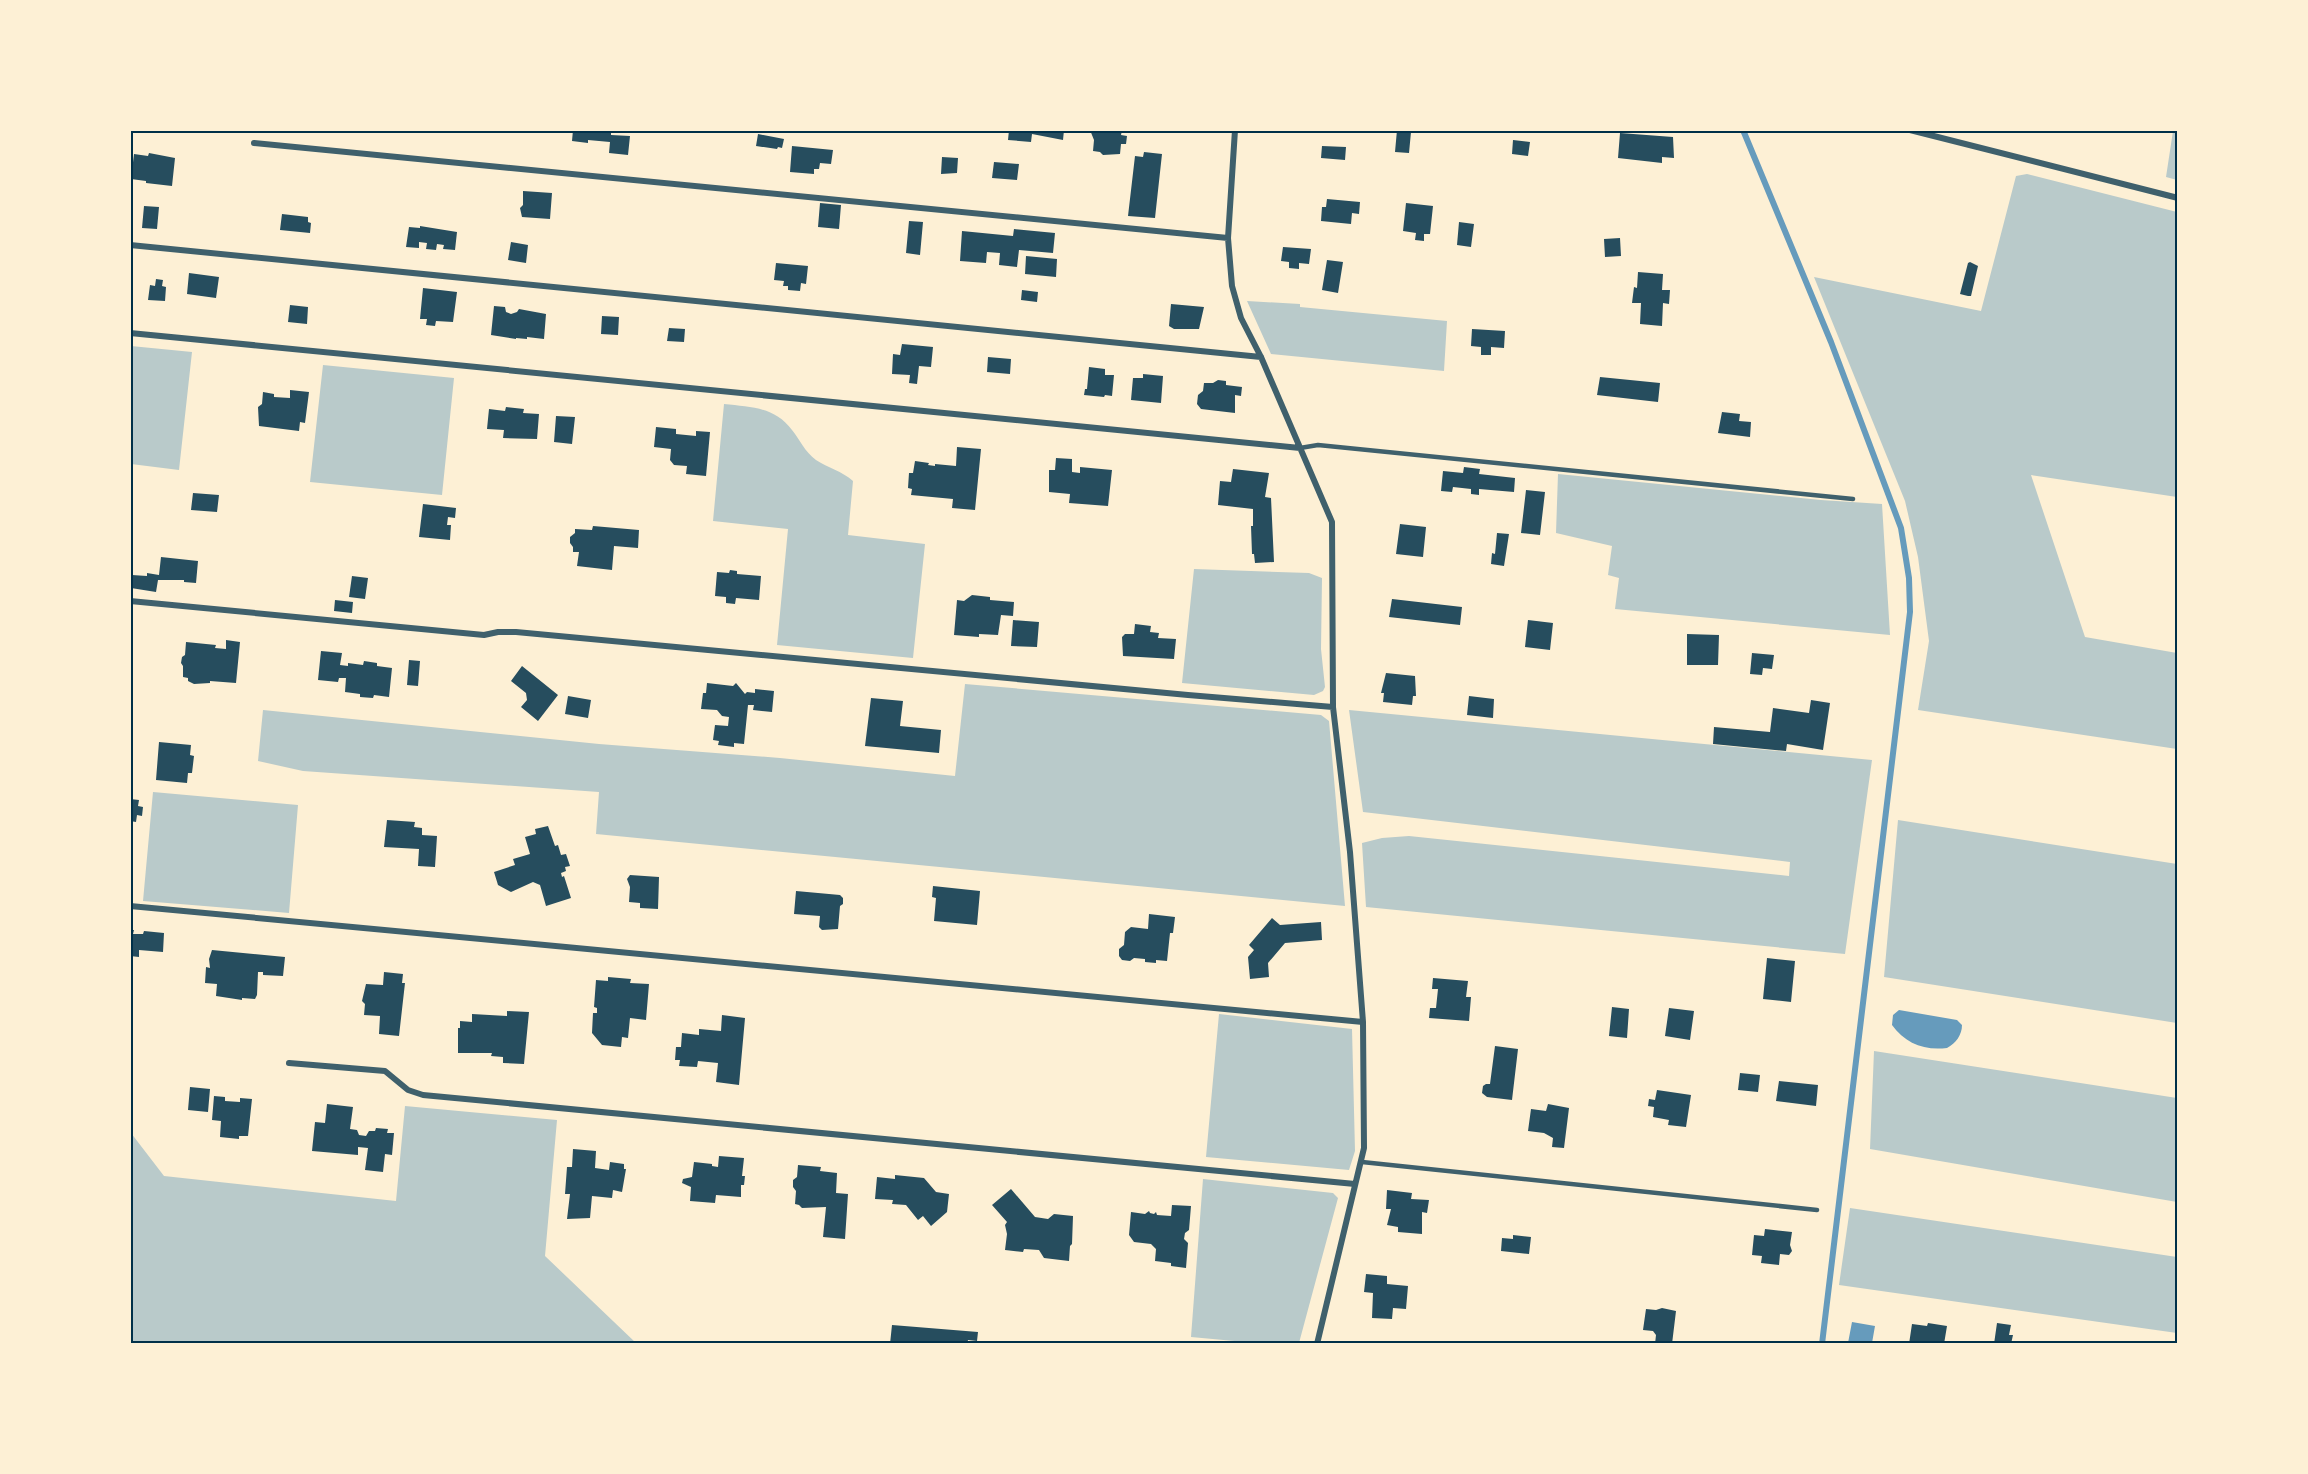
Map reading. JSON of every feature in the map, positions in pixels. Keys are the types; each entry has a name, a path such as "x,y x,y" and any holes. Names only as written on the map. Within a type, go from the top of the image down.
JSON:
{"street":[{"path":"1235,130 1228,238 1232,286 1241,318 1261,357 1332,522 1334,707 1350,852 1363,1022 1364,1148 1317,1344"},
{"path":"1910,130 2178,198"},
{"path":"254,143 1228,238"},
{"path":"130,245 1261,357"},
{"path":"130,333 1300,448"},
{"path":"130,602 484,635 516,632 1334,707"},
{"path":"130,906 1363,1022"},
{"path":"289,1063 385,1071 408,1090 423,1095 1040,1152 1355,1184"}],"lane":[{"path":"1300,448 1318,445 1853,498"},
{"path":"1362,1162 1817,1209"}],"shaded area":[{"path":"2173,131 2177,131 2177,180 2166,177"},
{"path":"2027,174 2177,212 2177,497 2031,475 2085,637 2177,653 2177,749 1918,710 1929,641 1918,557 1905,501 1814,277 1981,311 2016,176"},
{"path":"1247,301 1300,304 1300,307 1447,321 1444,371 1271,354"},
{"path":"131,346 192,352 179,470 131,464"},
{"path":"323,365 454,378 442,495 310,482"},
{"path":"724,404 770,412 785,422 812,457 853,481 848,535 925,544 913,658 777,645 788,529 713,521"},
{"path":"1558,474 1882,504 1890,635 1615,609 1619,578 1608,575 1612,546 1556,533"},
{"path":"1194,569 1309,573 1322,578 1321,649 1325,687 1323,691 1314,695 1182,683"},
{"path":"965,684 1321,715 1329,721 1345,906 596,834 599,792 303,771 258,761 263,710 599,744 780,758 955,776"},
{"path":"1349,710 1872,760 1845,954 1366,907 1362,843 1382,838 1409,836 1789,876 1790,862 1363,812"},
{"path":"153,792 298,805 289,913 143,901"},
{"path":"1898,820 2177,864 2177,1023 1884,977"},
{"path":"1219,1014 1352,1029 1355,1151 1349,1170 1206,1157"},
{"path":"1874,1051 2177,1098 2177,1202 1870,1149"},
{"path":"405,1106 557,1120 545,1256 636,1343 131,1343 131,1133 164,1176 396,1201"},
{"path":"1203,1179 1333,1193 1338,1198 1299,1343 1256,1343 1191,1337"},
{"path":"1850,1208 2177,1257 2177,1333 1839,1285"}],"water":[{"path":"1899,1010 1957,1020 1962,1025 1960,1035 1947,1048 1923,1047 1903,1037 1892,1025 1893,1015"},
{"path":"1852,1322 1875,1326 1872,1343 1848,1343"}],"building":[{"path":"573,130 611,130 611,135 630,136 628,155 609,153 610,142 572,141"},
{"path":"1009,130 1064,130 1063,140 1032,134 1031,142 1008,140"},
{"path":"1090,130 1122,130 1121,135 1127,136 1126,144 1121,144 1120,154 1103,155 1093,151 1094,140"},
{"path":"1397,130 1411,132 1409,153 1395,152"},
{"path":"1620,133 1673,137 1674,158 1662,157 1662,163 1618,158"},
{"path":"758,134 784,139 782,148 756,146"},
{"path":"1513,140 1530,142 1528,156 1512,154"},
{"path":"792,146 833,150 831,164 820,163 819,169 814,169 814,174 790,172"},
{"path":"1322,146 1346,147 1345,160 1321,158"},
{"path":"1144,152 1162,154 1155,218 1128,216 1135,156 1143,157"},
{"path":"149,153 175,158 172,186 131,179 134,154 148,156"},
{"path":"942,157 958,158 957,173 941,174"},
{"path":"994,162 1019,164 1017,180 992,178"},
{"path":"523,191 552,193 550,219 522,217 520,208 523,205"},
{"path":"1327,199 1360,202 1359,214 1352,213 1351,224 1321,221 1322,207 1326,207"},
{"path":"820,203 841,205 839,229 818,227"},
{"path":"1406,203 1433,206 1430,234 1424,234 1424,241 1415,240 1416,233 1403,231"},
{"path":"144,206 159,207 157,229 142,228"},
{"path":"282,214 308,217 308,222 311,223 310,233 280,230"},
{"path":"909,221 923,222 920,255 906,253"},
{"path":"1459,222 1474,224 1471,247 1457,245"},
{"path":"420,226 457,232 455,250 443,249 444,245 437,244 436,250 426,249 427,243 419,242 419,248 406,247 409,227 420,228"},
{"path":"1014,229 1055,233 1053,253 1019,250 1017,267 999,265 1000,253 987,252 986,263 960,261 962,231 1013,236"},
{"path":"1620,238 1621,256 1605,257 1604,239"},
{"path":"511,242 528,245 526,263 508,260"},
{"path":"1283,247 1311,249 1309,264 1299,263 1299,269 1289,268 1289,262 1281,261"},
{"path":"1026,256 1057,259 1056,277 1025,274"},
{"path":"1327,260 1343,262 1338,293 1322,290"},
{"path":"1970,262 1978,266 1971,296 1968,296 1960,294"},
{"path":"776,263 808,266 806,284 801,283 800,291 788,290 788,286 783,286 784,281 774,280"},
{"path":"1638,272 1663,274 1662,290 1670,290 1669,304 1663,303 1662,326 1640,324 1641,303 1632,303 1634,287 1637,288"},
{"path":"189,273 219,277 216,298 187,294"},
{"path":"156,279 163,280 162,286 166,287 165,301 148,300 150,285 155,286"},
{"path":"423,288 457,292 453,322 436,321 435,326 426,325 427,319 420,319"},
{"path":"1022,290 1038,292 1037,302 1021,300"},
{"path":"1171,304 1204,307 1199,329 1174,329 1169,326"},
{"path":"290,305 308,307 307,324 288,322"},
{"path":"494,306 505,307 506,312 511,314 519,309 546,314 544,339 527,337 527,339 516,339 491,335"},
{"path":"602,316 619,317 618,335 601,334"},
{"path":"669,328 685,329 684,342 667,341"},
{"path":"1472,329 1505,331 1504,348 1491,347 1491,355 1481,355 1481,347 1471,346"},
{"path":"902,344 933,347 931,367 919,366 917,384 909,383 910,375 892,374 893,354 900,355"},
{"path":"988,357 1011,359 1010,374 987,372"},
{"path":"1089,367 1105,369 1105,375 1114,375 1112,396 1084,395 1087,389"},
{"path":"1143,374 1163,376 1161,403 1131,400 1133,378 1143,378"},
{"path":"1600,377 1660,383 1658,402 1597,395"},
{"path":"1218,380 1226,381 1226,385 1242,387 1241,396 1235,395 1235,413 1201,409 1197,404 1198,395 1203,391 1204,383 1213,383"},
{"path":"290,390 309,392 305,423 300,422 299,431 259,426 258,407 262,404 263,392 274,394 274,397 290,398"},
{"path":"506,407 524,409 523,413 539,414 537,439 503,438 504,430 487,429 489,409 505,411"},
{"path":"1722,412 1740,414 1739,421 1751,422 1750,437 1718,433"},
{"path":"556,416 575,417 572,444 554,442"},
{"path":"656,427 676,429 676,434 696,436 696,431 710,432 706,476 686,474 687,466 674,465 670,460 671,449 654,447"},
{"path":"957,447 981,449 975,510 952,508 953,499 911,495 912,489 908,488 909,473 913,473 915,461 935,466 935,464 956,466"},
{"path":"1056,458 1072,459 1072,472 1080,473 1080,467 1112,470 1108,506 1069,503 1070,494 1049,492 1049,470 1055,470"},
{"path":"1464,467 1480,469 1479,474 1515,478 1514,492 1479,489 1479,495 1471,494 1471,489 1453,487 1452,492 1441,491 1443,471 1463,473"},
{"path":"1233,469 1269,473 1265,497 1271,498 1274,562 1255,563 1254,554 1252,554 1253,509 1218,505 1220,481 1231,482"},
{"path":"1526,490 1545,492 1540,535 1521,533"},
{"path":"193,493 219,495 217,512 191,510"},
{"path":"423,504 456,508 455,518 448,517 447,525 451,525 450,540 419,537"},
{"path":"1400,524 1426,527 1423,557 1396,554"},
{"path":"593,526 639,530 638,548 614,546 612,570 577,566 579,552 573,552 570,537 575,533 575,529 592,530"},
{"path":"1497,533 1509,534 1504,566 1491,564 1492,553 1495,554"},
{"path":"161,557 198,561 196,583 184,582 184,580 158,580 156,592 131,588 132,575 147,576 147,573 159,575"},
{"path":"730,570 737,571 737,574 761,576 759,600 736,598 735,604 726,603 726,597 715,596 717,572 729,573"},
{"path":"352,576 368,578 365,599 349,597"},
{"path":"972,595 990,597 990,600 1014,602 1013,616 1001,615 998,635 979,634 979,637 954,635 957,600 964,601"},
{"path":"1392,599 1462,607 1460,625 1389,617"},
{"path":"335,600 353,602 352,613 334,611"},
{"path":"1013,620 1039,622 1037,647 1011,646"},
{"path":"1528,620 1553,623 1550,650 1525,647"},
{"path":"1135,624 1151,626 1150,632 1159,633 1158,638 1176,639 1174,659 1123,656 1122,637 1125,634 1134,634"},
{"path":"1687,634 1719,635 1718,665 1687,665"},
{"path":"226,640 240,642 236,683 210,681 210,683 194,684 188,681 188,678 183,677 181,663 185,655 186,642 216,645 215,648 226,649"},
{"path":"321,651 342,653 340,665 348,666 348,663 363,665 364,661 392,668 389,697 374,695 373,698 360,697 360,694 345,692 346,678 339,678 338,682 318,680"},
{"path":"1752,653 1774,655 1772,669 1763,668 1762,675 1750,674"},
{"path":"409,660 420,661 418,686 407,685"},
{"path":"522,666 558,695 538,721 521,707 527,700 526,693 511,681"},
{"path":"1386,673 1415,676 1416,696 1413,696 1412,705 1383,702 1384,693 1381,693"},
{"path":"707,683 733,686 736,683 745,694 755,693 755,689 774,691 772,712 753,710 754,705 748,705 744,744 734,743 734,747 718,745 719,741 713,740 715,725 728,726 729,717 722,716 717,710 701,709"},
{"path":"568,696 591,700 588,718 565,714"},
{"path":"1469,696 1494,699 1493,718 1467,715"},
{"path":"871,698 903,701 900,726 941,730 939,753 865,746"},
{"path":"1811,700 1830,703 1823,750 1787,744 1786,751 1713,744 1714,727 1770,732 1773,708 1809,713"},
{"path":"159,742 191,745 190,755 194,756 192,773 188,773 187,783 156,780"},
{"path":"130,799 139,800 138,806 143,807 142,816 137,815 136,822 130,821"},
{"path":"387,820 415,822 414,827 422,828 422,835 437,836 435,867 418,866 419,849 384,847"},
{"path":"548,826 555,846 558,845 561,855 566,854 570,866 565,867 566,871 561,873 571,898 546,906 540,885 533,882 511,892 498,885 494,872 515,865 513,859 530,854 525,837 536,834 535,829"},
{"path":"630,875 659,877 658,909 640,908 640,903 629,902 630,887 627,879"},
{"path":"933,886 980,891 977,925 934,921 936,898 932,897"},
{"path":"796,891 840,895 843,898 843,904 840,906 838,929 822,930 819,927 820,916 794,914"},
{"path":"1149,914 1175,917 1173,933 1170,933 1167,961 1145,962 1145,959 1134,958 1130,961 1122,960 1119,956 1119,949 1124,945 1125,932 1131,927 1148,929"},
{"path":"1272,918 1280,925 1321,922 1322,940 1285,943 1268,963 1269,977 1250,979 1248,957 1254,950 1249,945"},
{"path":"130,930 134,930 133,934 143,934 144,931 164,933 163,952 139,950 139,957 130,956"},
{"path":"212,950 285,957 283,976 263,975 263,972 258,972 255,999 242,998 242,1000 216,996 217,984 205,983 206,967 210,968 209,959"},
{"path":"1767,958 1795,961 1791,1002 1763,999"},
{"path":"384,972 403,974 402,983 405,983 399,1036 379,1034 380,1016 364,1015 365,1004 362,1001 366,984 383,985"},
{"path":"608,977 631,979 630,983 649,984 646,1020 630,1018 628,1038 622,1037 621,1047 602,1045 592,1033 593,1013 597,1013 597,1008 594,1007 596,980 608,981"},
{"path":"1433,978 1468,981 1466,997 1471,997 1469,1021 1429,1018 1430,1008 1436,1008 1438,989 1432,989"},
{"path":"1612,1007 1629,1009 1627,1038 1609,1036"},
{"path":"1669,1008 1694,1011 1690,1040 1665,1036"},
{"path":"507,1011 529,1012 524,1064 503,1063 503,1057 491,1056 492,1053 458,1053 460,1021 472,1022 472,1014 507,1016"},
{"path":"722,1015 745,1018 739,1085 716,1082 718,1063 698,1061 697,1067 679,1066 680,1060 675,1060 676,1047 681,1047 682,1033 699,1035 699,1029 721,1031"},
{"path":"1495,1046 1518,1049 1512,1100 1487,1097 1482,1093 1483,1086 1490,1084"},
{"path":"1740,1073 1760,1075 1758,1092 1738,1090"},
{"path":"1779,1081 1818,1085 1816,1106 1776,1101"},
{"path":"190,1087 210,1089 208,1112 188,1110"},
{"path":"1657,1090 1691,1095 1686,1127 1668,1125 1669,1120 1653,1117 1654,1107 1648,1106 1649,1099 1655,1100"},
{"path":"214,1096 225,1097 225,1101 240,1102 240,1098 252,1099 248,1136 239,1136 239,1139 220,1137 221,1121 212,1120"},
{"path":"327,1104 353,1107 350,1129 357,1130 359,1135 366,1136 369,1131 375,1131 376,1128 388,1129 387,1133 394,1133 392,1155 385,1154 383,1172 365,1170 368,1148 358,1147 358,1155 312,1151 315,1122 325,1123"},
{"path":"1548,1104 1569,1108 1564,1148 1552,1147 1553,1138 1544,1133 1528,1131 1531,1109 1546,1111"},
{"path":"573,1149 596,1151 595,1168 609,1170 610,1162 624,1164 624,1169 626,1169 622,1192 613,1190 612,1198 592,1196 590,1218 567,1219 570,1194 565,1194 567,1167 572,1167"},
{"path":"719,1156 744,1158 742,1176 745,1176 744,1185 741,1185 741,1197 716,1195 715,1203 690,1201 691,1187 682,1183 683,1179 692,1177 694,1162 718,1167"},
{"path":"798,1165 821,1167 820,1171 837,1173 836,1193 848,1194 845,1239 823,1237 826,1207 802,1208 795,1204 796,1191 793,1187 793,1180 797,1177"},
{"path":"895,1175 924,1178 936,1192 949,1194 947,1212 931,1226 923,1216 918,1220 906,1205 892,1204 893,1200 875,1199 877,1177 895,1179"},
{"path":"1011,1189 1035,1217 1048,1219 1054,1214 1073,1216 1069,1261 1044,1258 1039,1250 1024,1249 1023,1252 1005,1250 1007,1222 992,1205"},
{"path":"1387,1190 1412,1193 1411,1199 1429,1200 1427,1213 1422,1212 1422,1234 1398,1232 1398,1227 1387,1225 1391,1209 1386,1209"},
{"path":"1172,1205 1191,1206 1189,1230 1185,1233 1184,1239 1188,1243 1186,1268 1155,1261 1156,1249 1151,1244 1134,1242 1129,1235 1131,1212 1145,1214 1149,1211 1154,1214 1156,1212 1157,1215 1171,1216"},
{"path":"1765,1229 1792,1232 1790,1245 1792,1251 1789,1255 1780,1254 1779,1265 1761,1263 1762,1256 1752,1255 1754,1235 1764,1236"},
{"path":"1513,1235 1531,1237 1529,1254 1501,1251 1502,1238 1513,1239"},
{"path":"1366,1274 1387,1276 1387,1284 1408,1286 1406,1309 1393,1308 1392,1319 1372,1318 1373,1293 1364,1292"},
{"path":"1662,1308 1676,1311 1672,1344 1655,1344 1656,1335 1653,1331 1643,1330 1646,1309"},
{"path":"1928,1323 1947,1326 1944,1344 1909,1344 1912,1324 1927,1326"},
{"path":"1997,1323 2011,1325 2009,1335 2013,1335 2011,1344 1994,1344"},
{"path":"892,1325 978,1332 977,1341 968,1340 967,1344 890,1344"}],"waterway":[{"path":"1743,130 1831,342 1901,528 1909,578 1910,612 1822,1344"}]}
